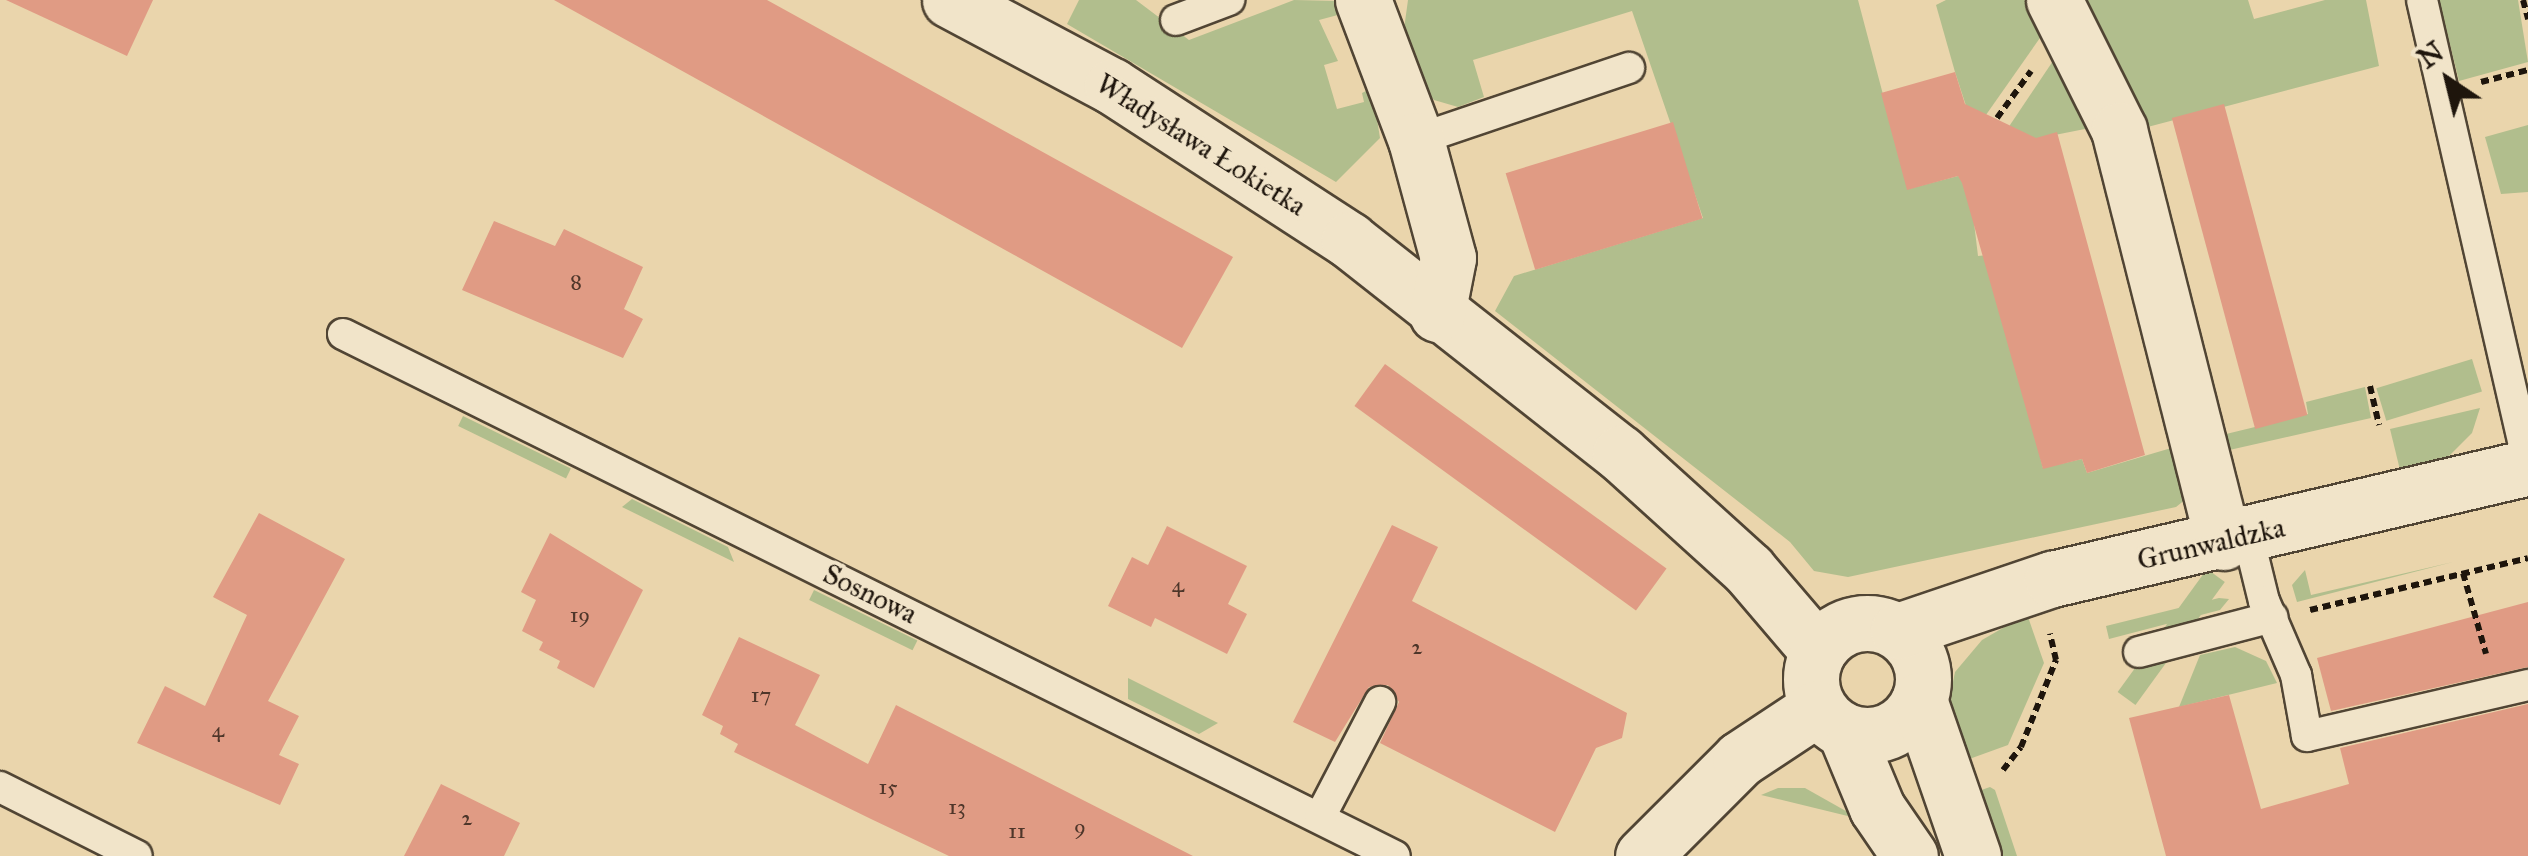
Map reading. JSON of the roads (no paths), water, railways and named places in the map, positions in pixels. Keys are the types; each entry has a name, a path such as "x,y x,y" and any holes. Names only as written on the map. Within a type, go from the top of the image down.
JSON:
{"street":[{"name":"Władysława Łokietka","path":"950,0 1175,127 1349,240 1436,314 1620,453 1748,569 1818,651"},
{"path":"1363,0 1416,140 1448,258 1436,314"},
{"path":"2054,0 2119,130 2236,539"},
{"name":"Grunwaldzka","path":"1898,632 2002,592 2236,539 2528,464"},
{"path":"1910,856 1877,808 1810,683 1818,651 1860,623 1898,632 1922,667 1919,700 1973,856"},
{"path":"1642,856 1740,759 1831,719 1880,734 1919,700"}],"lane":[{"path":"1176,20 1230,0"},
{"path":"2422,0 2528,464"},
{"path":"1416,140 1630,68"},
{"name":"Sosnowa","path":"343,334 1395,856"},
{"path":"2236,539 2285,615 2307,736 2528,685"},
{"path":"2138,652 2285,615"},
{"path":"1320,817 1380,702"},
{"path":"0,787 137,856"}]}
